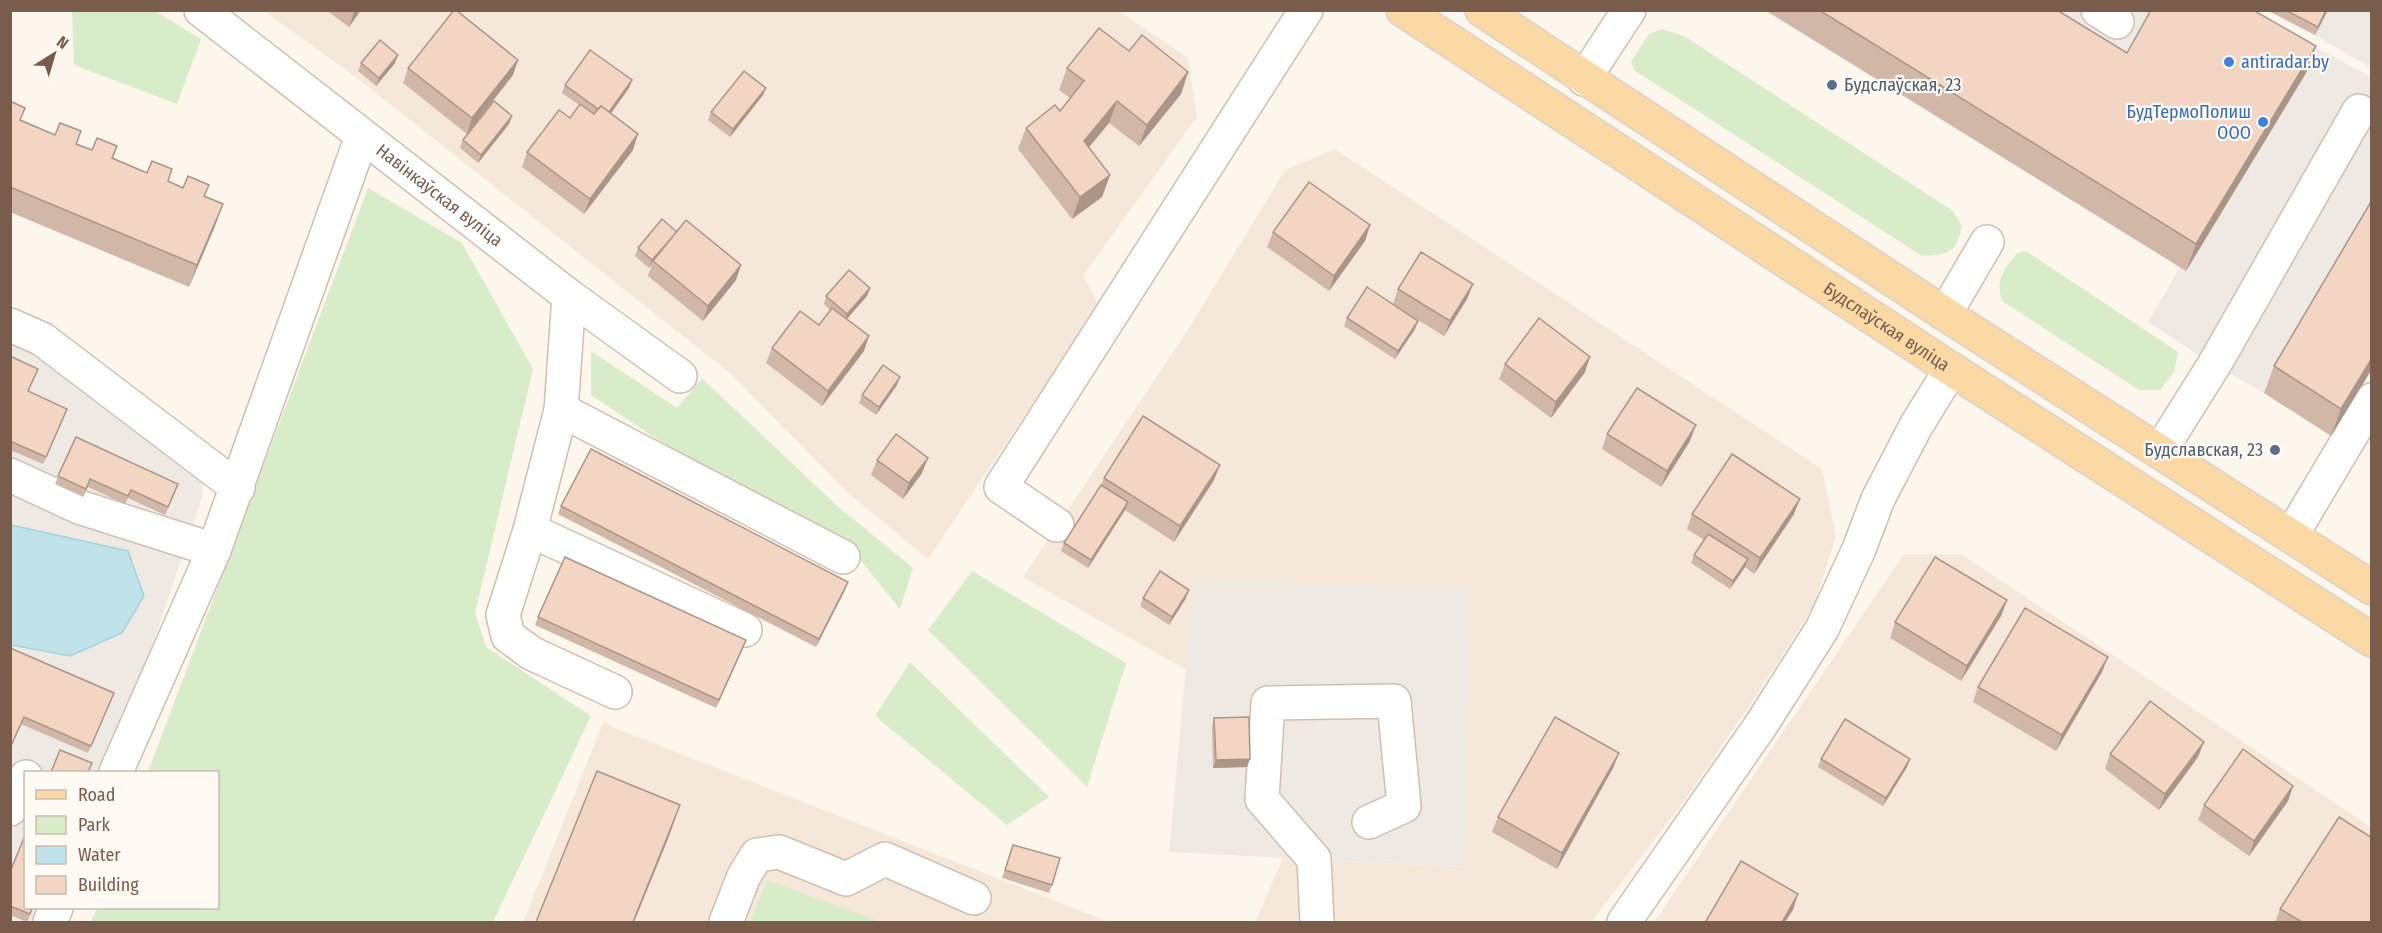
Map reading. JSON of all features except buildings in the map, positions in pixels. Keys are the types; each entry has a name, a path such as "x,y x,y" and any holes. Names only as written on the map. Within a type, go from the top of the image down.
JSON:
{"main road":[{"name":"Будслаўская вуліца","path":"1403,10 1951,369 2372,640"},
{"path":"1482,10 1945,315 2372,588"}],"street":[{"name":"Навінкаўская вуліца","path":"201,10 569,296 680,376"},
{"path":"1057,525 1001,487 1306,10"},
{"path":"1584,79 1629,10"},
{"path":"2160,451 2214,365 2359,111"},
{"path":"116,771 214,550 238,488 362,136"},
{"path":"1945,315 1986,242"},
{"path":"569,296 561,410 530,530 503,615 508,636 531,653 615,692"},
{"path":"10,326 42,339 238,488"},
{"path":"1624,922 1761,725 1822,629 1859,549 1878,499 1916,426 1951,369"},
{"path":"2291,536 2372,400"},
{"path":"561,410 843,557"},
{"path":"10,475 79,507 214,550"},
{"path":"530,530 745,630"},
{"path":"1317,922 1314,859 1262,799 1268,704 1394,701 1404,806 1369,822"},
{"path":"10,809 24,780"},
{"path":"726,922 744,876 757,855 779,852 846,879 885,859 974,898"}],"shaded area":[{"path":"264,11 1119,11 1188,58 1197,117 1083,276 1099,305 928,559 847,492 731,374 357,78"},
{"path":"1765,11 2248,11 2371,77 2371,369 2264,393 2214,365 2148,322 2180,267"},
{"path":"2267,11 2371,11 2371,68 2315,35"},
{"path":"1335,149 1822,469 1836,536 1814,606 1685,800 1591,922 1255,922 1283,858 1464,867 1194,581 1186,670 1023,577 1189,328 1285,170"},
{"path":"11,308 52,327 195,434 203,495 143,672 100,771 24,771 24,909 42,909 35,922 11,922"},
{"path":"1904,554 1961,554 2371,827 2371,922 1654,922"},
{"path":"1194,580 1469,587 1464,867 1169,852"},
{"path":"604,721 615,728 1109,922 523,922"}],"green space":[{"path":"72,11 155,11 201,39 177,104 74,65"},
{"path":"1662,29 1684,36 1953,211 1962,226 1954,247 1945,253 1922,256 1634,70 1631,61 1649,34"},
{"path":"368,188 462,243 533,369 475,613 486,647 591,716 493,922 91,922 97,909 219,909 219,771 148,771"},
{"path":"2026,251 2178,352 2174,372 2160,390 2139,390 2002,301 2000,281 2002,275 2017,253"},
{"path":"591,351 677,408 702,378 835,504 913,568 900,609 849,546 657,439 591,395"},
{"path":"972,571 1126,663 1087,787 928,630"},
{"path":"910,662 1049,797 1007,825 875,716"},
{"path":"767,880 880,922 750,922"}],"water":[{"path":"11,525 128,551 144,596 122,633 70,656 11,645"}],"place":[{"name":"antiradar.by","path":"2229,62"},
{"name":"Будслаўская, 23","path":"1832,85"},
{"name":"БудТермоПолиш ООО","path":"2263,122"},
{"name":"Будславская, 23","path":"2275,450"}]}
